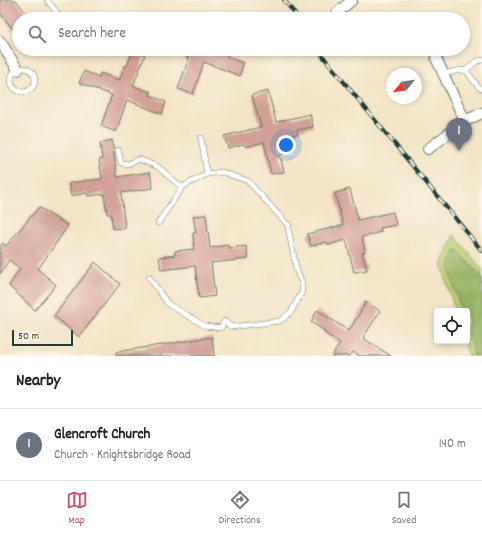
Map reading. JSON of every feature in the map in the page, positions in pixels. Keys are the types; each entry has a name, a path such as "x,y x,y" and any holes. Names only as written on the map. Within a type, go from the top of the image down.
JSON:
{"street":[{"path":"338,12 352,0"},
{"path":"0,41 18,70"},
{"path":"436,58 466,122"},
{"path":"428,149 466,122 482,113"}],"lane":[{"path":"47,0 56,12"},
{"path":"443,74 466,70 477,61 482,60"},
{"path":"25,68 32,72 35,80 29,90 22,92 13,86 13,75 18,70 25,68"},
{"path":"466,70 479,88 482,88"},
{"path":"201,138 207,174"},
{"path":"118,150 122,163 128,164 139,159 158,167 182,187 207,174 222,172 248,181 289,225 288,228 297,272 302,283 302,292 291,312 280,321 231,327 224,321 221,328 205,326 168,304 149,277"},
{"path":"158,223 181,189 180,186"}],"green space":[{"path":"454,235 482,269 482,356 468,356 465,344 470,344 470,308 454,308 442,265"},
{"path":"456,249 482,277 482,356 474,356 470,341 470,308 460,308 449,268"}],"building":[{"path":"0,0 16,0 25,12 12,12 12,28 0,13"},
{"path":"131,56 145,56 133,86 151,92 150,95 166,102 162,114 127,100 116,132 101,126 112,95 79,83 84,71 99,77 100,73 119,80 125,66 127,66"},
{"path":"183,56 227,56 243,63 240,76 204,62 193,94 178,89 189,58"},
{"path":"268,91 276,122 310,114 313,127 297,130 298,134 279,139 282,154 280,155 284,172 271,174 264,142 246,147 244,144 228,148 224,136 261,127 252,95"},
{"path":"112,140 117,177 150,172 153,188 121,193 125,228 113,229 111,214 107,214 104,194 88,196 87,193 71,196 69,183 102,179 99,160 102,159 100,143"},
{"path":"350,189 358,220 393,212 396,225 380,228 381,232 362,237 365,252 362,253 367,270 354,272 346,240 328,245 327,242 311,246 307,234 343,225 335,193"},
{"path":"39,207 68,226 38,269 56,285 35,310 9,286 20,269 9,260 0,274 0,247 3,243 6,246"},
{"path":"206,215 210,248 228,245 229,248 246,246 248,259 211,263 215,296 199,298 195,266 161,270 159,257 175,255 175,251 194,249 193,233 196,233 193,216"},
{"path":"95,262 120,284 79,337 54,316"},
{"path":"366,302 380,311 363,338 391,356 360,356 353,352 350,356 332,356 340,343 324,333 325,331 311,322 317,310 349,331"},
{"path":"212,337 214,356 116,356 116,352"}],"railway":[{"path":"284,0 293,12"},
{"path":"323,56 482,251"}],"place":[{"name":"Glencroft Church","path":"459,151"}]}
